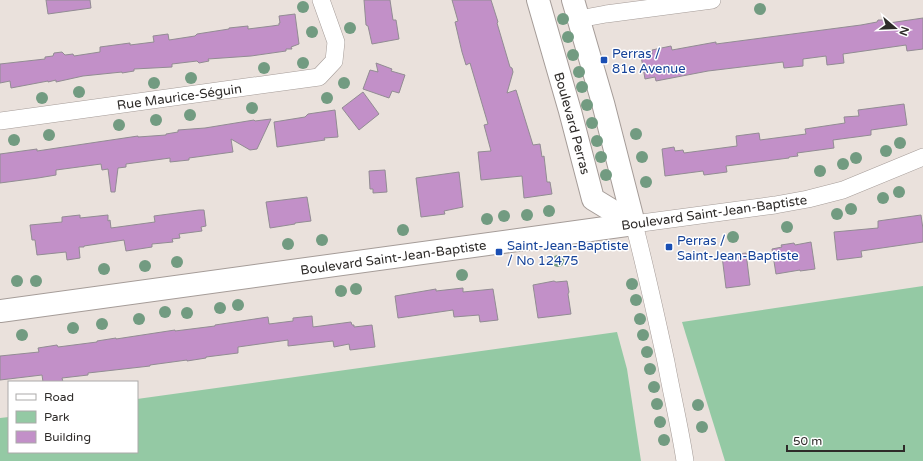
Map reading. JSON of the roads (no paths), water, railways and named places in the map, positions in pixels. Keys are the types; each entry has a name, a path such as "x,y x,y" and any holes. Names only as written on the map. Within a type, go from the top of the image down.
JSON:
{"main road":[{"name":"Boulevard Perras","path":"538,0 570,111 593,199 634,224"},
{"path":"576,10 603,103 634,224"},
{"name":"Boulevard Saint-Jean-Baptiste","path":"0,311 634,224"}],"street":[{"name":"Rue Maurice-Séguin","path":"0,121 319,77 334,61 336,42 321,0"},
{"path":"576,10 606,14 712,0"},
{"name":"Boulevard Saint-Jean-Baptiste","path":"634,224 775,205 808,199 842,190 923,157"},
{"path":"634,224 645,267 685,461"}],"place":[{"name":"Perras / 81e Avenue","path":"604,60"},
{"name":"Perras / Saint-Jean-Baptiste","path":"669,247"},
{"name":"Saint-Jean-Baptiste / No 12475","path":"499,252"}]}
